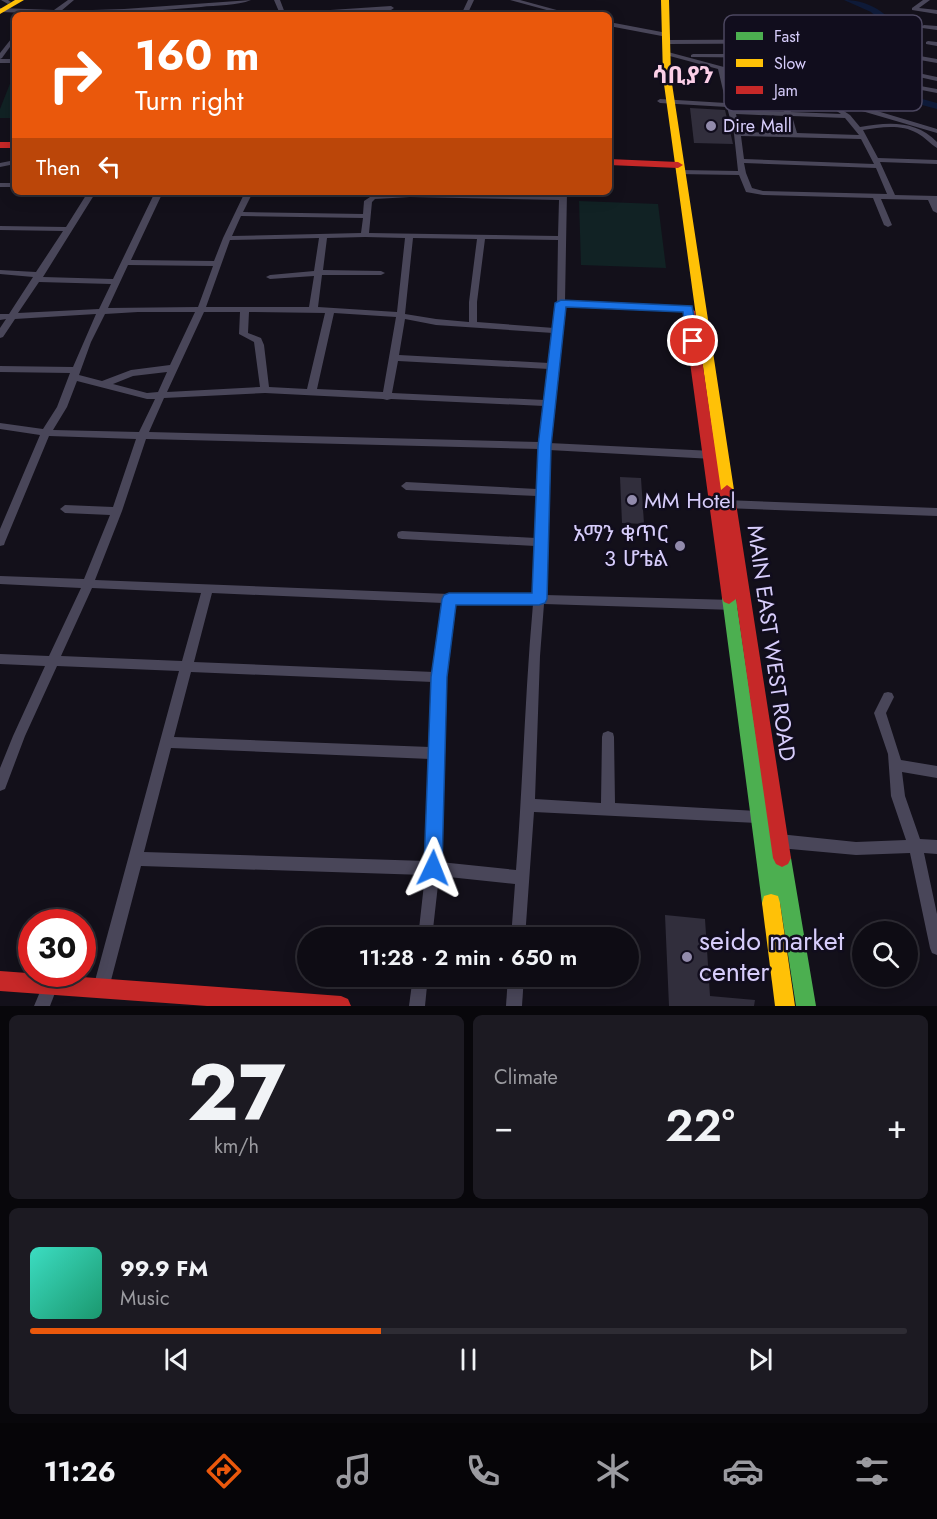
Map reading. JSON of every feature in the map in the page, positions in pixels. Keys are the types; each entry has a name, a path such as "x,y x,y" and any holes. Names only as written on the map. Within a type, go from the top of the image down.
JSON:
{"main road":[{"name":"MAIN EAST WEST ROAD","path":"662,6 667,44 665,102"},
{"name":"MAIN EAST WEST ROAD","path":"667,44 665,102 690,284 708,455 784,1006"},
{"path":"612,160 675,164"},
{"name":"MAIN EAST WEST ROAD","path":"693,315 722,455 779,841 806,1006"},
{"path":"753,783 771,784"},
{"path":"0,981 18,982"},
{"path":"85,987 161,999 341,1006"}],"street":[{"path":"56,12 71,0"},
{"path":"174,12 248,0"},
{"path":"328,0 334,10"},
{"path":"513,0 560,12"},
{"path":"927,0 914,9 937,12"},
{"path":"313,12 392,11 395,1"},
{"path":"526,12 528,4"},
{"path":"6,5 26,12"},
{"path":"612,25 667,44 724,69"},
{"path":"924,27 937,28"},
{"path":"0,59 12,43"},
{"path":"667,44 724,43"},
{"path":"928,43 937,44"},
{"path":"667,44 724,56"},
{"path":"934,61 923,76 937,79"},
{"path":"721,68 724,80"},
{"path":"922,88 937,91"},
{"path":"665,102 724,107"},
{"path":"732,111 746,188 756,193 934,198 937,212"},
{"path":"774,111 848,116"},
{"path":"840,111 848,116 864,137 892,196"},
{"path":"870,111 937,131"},
{"path":"788,112 794,135"},
{"path":"858,129 883,124 908,126 921,131 937,146"},
{"path":"737,134 864,137"},
{"path":"741,161 937,162"},
{"path":"675,164 742,173"},
{"path":"0,335 90,195"},
{"path":"0,543 46,433 62,407 125,262 158,195"},
{"path":"0,785 19,736 55,662 88,584 117,511 143,434 201,309 227,238 248,195"},
{"path":"365,235 369,199 380,196 563,195 561,303 544,446 542,542 534,656 528,805 519,927"},
{"path":"876,195 888,225"},
{"path":"239,214 366,216"},
{"path":"0,228 68,229"},
{"path":"227,238 365,235 562,238"},
{"path":"387,397 401,315 409,236"},
{"path":"313,310 320,273 323,237"},
{"path":"473,326 473,302 481,237"},
{"path":"125,262 217,264"},
{"path":"0,273 116,282"},
{"path":"270,277 320,273 381,273"},
{"path":"561,303 693,315"},
{"path":"245,310 243,334 258,340 260,345 265,390"},
{"path":"311,393 330,310"},
{"path":"0,317 103,311 330,310 401,315 473,326 558,331"},
{"path":"393,358 553,366"},
{"path":"104,384 131,372 172,368"},
{"path":"0,369 75,374 130,393 162,396 265,390 548,403"},
{"path":"0,426 46,433 544,446 722,455"},
{"path":"406,486 544,494"},
{"path":"715,503 937,512"},
{"path":"65,509 117,511"},
{"path":"402,535 542,542"},
{"path":"0,580 449,599 539,599 744,605"},
{"path":"102,988 207,590"},
{"path":"426,927 433,868 439,677 449,599"},
{"path":"0,659 439,677"},
{"path":"888,698 880,714 892,748 898,796 915,845 937,948"},
{"path":"608,737 608,809"},
{"path":"168,742 437,753"},
{"path":"895,765 937,772"},
{"path":"528,805 757,817"},
{"path":"779,841 860,849 887,849 915,845 937,846"},
{"path":"136,859 433,868 522,878"},
{"path":"42,1006 49,987"},
{"path":"417,1006 420,987"},
{"path":"514,1006 515,987"}],"shaded area":[{"path":"12,79 12,118 0,118 0,109"},
{"path":"579,201 658,204 666,268 581,265"}],"building":[{"name":"Dire Mall","path":"690,108 725,111 733,144 694,143"},
{"name":"MM Hotel","path":"620,477 641,478 644,524 622,523"},
{"name":"seido market center","path":"665,915 705,919 710,996 755,1000 754,1006 669,1006"}],"waterway":[{"path":"849,0 874,10 880,15"},
{"path":"922,102 937,106"}],"traffic: fast":[{"path":"729,598 771,903"},
{"path":"782,858 806,1006"}],"traffic: slow":[{"path":"0,12 20,0"},
{"path":"665,0 667,77 727,490"},
{"path":"771,903 785,1006"}],"traffic: jam":[{"path":"0,145 12,145"},
{"path":"612,162 678,165"},
{"path":"689,311 729,598"},
{"path":"727,490 782,858"},
{"path":"0,981 341,1006"}],"place":[{"name":"Dire Mall","path":"711,126"},
{"name":"MM Hotel","path":"632,500"},
{"name":"አማን ቁጥር 3 ሆቴል","path":"680,546"},
{"name":"seido market center","path":"687,957"}],"district":[{"name":"ሳቢያን","path":"683,75"}],"route":[{"path":"433,868 439,677 449,599 539,599 544,446 561,303 688,309 693,341"}]}
